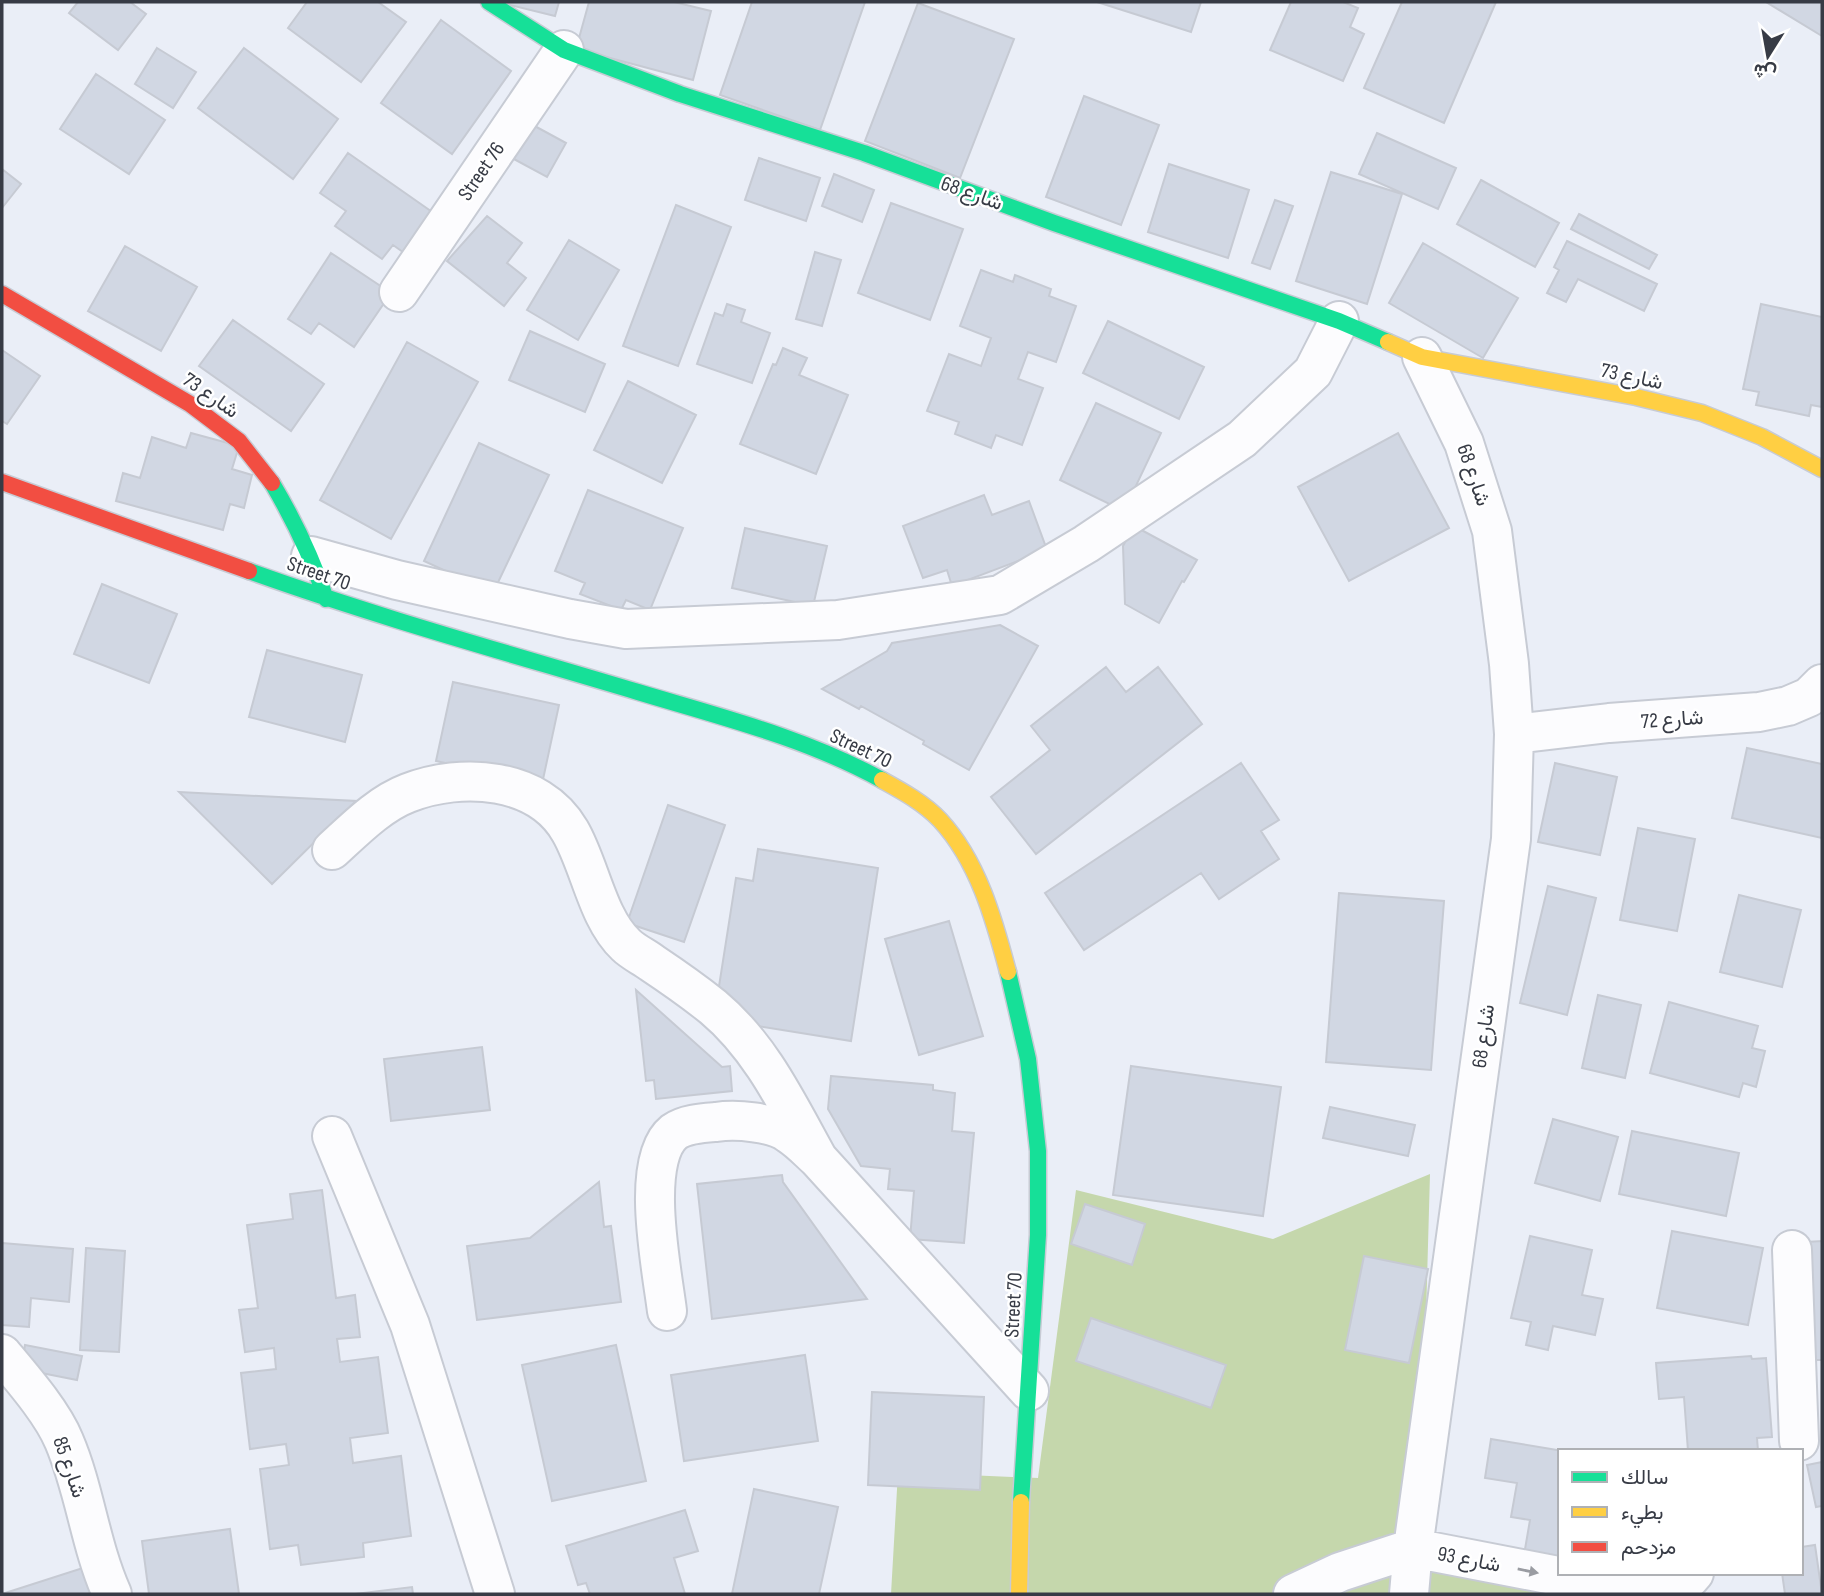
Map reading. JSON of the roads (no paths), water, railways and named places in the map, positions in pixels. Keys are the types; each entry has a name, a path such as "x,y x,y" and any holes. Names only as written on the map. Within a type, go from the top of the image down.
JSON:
{"street":[{"name":"شارع 68","path":"489,2 564,50 680,94 864,153 1054,223 1339,321 1422,357 1464,443 1493,531 1509,664 1514,734 1511,839 1413,1548 1409,1594"},
{"name":"Street 76","path":"399,292 564,50"},
{"name":"شارع 73","path":"2,294 190,404 239,441 271,481 293,518 311,556 326,599"},
{"path":"311,556 397,580 626,629 838,620 1000,595 1086,544 1242,439 1313,372 1339,321"},
{"name":"شارع 73","path":"1422,357 1636,397 1702,413 1762,437 1822,469"},
{"name":"Street 70","path":"2,482 326,599 775,733 860,768 907,794 939,819 963,851 992,913 1028,1059 1038,1151 1029,1391 1020,1516 1019,1594"},
{"name":"شارع 72","path":"1514,734 1609,723 1759,712 1788,706 1809,697 1822,684"},
{"path":"332,850 371,816 407,793 445,783 486,781 527,793 547,803 562,817 572,834 605,915 625,945 715,1009 762,1060 818,1159"},
{"path":"667,1311 654,1195 656,1169 662,1148 674,1132 694,1125 722,1121 755,1123 788,1132 818,1159 1029,1391"},
{"path":"332,1136 411,1325 495,1594"},
{"path":"1792,1250 1806,1443"},
{"name":"شارع 85","path":"2,1354 45,1410 63,1439 91,1536 112,1594"},
{"name":"شارع 93","path":"1293,1594 1340,1572 1413,1548 1653,1594 1672,1591 1684,1585 1692,1575"}]}
